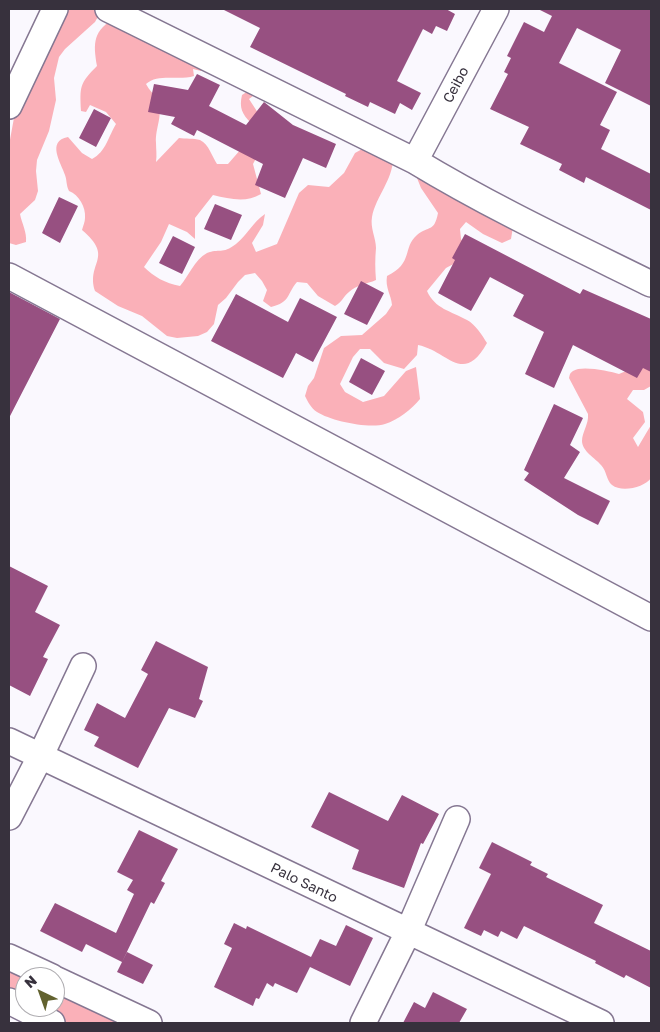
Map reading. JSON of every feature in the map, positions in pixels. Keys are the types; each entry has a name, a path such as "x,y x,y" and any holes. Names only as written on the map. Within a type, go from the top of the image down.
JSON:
{"street":[{"path":"9,106 55,9"},
{"path":"108,9 416,160 457,186 651,284"},
{"name":"Ceibo","path":"416,160 496,9"},
{"path":"9,276 651,618"},
{"path":"9,817 83,666"},
{"name":"Palo Santo","path":"9,741 601,1023"},
{"path":"363,1023 408,932 457,819"},
{"path":"9,957 30,967"},
{"path":"65,984 149,1023"},
{"path":"9,1001 52,1023"}],"shaded area":[{"path":"66,9 98,9 100,13 95,22 65,49 59,57 54,78 56,100 49,131 37,160 38,191 35,200 20,214 26,242 16,245 9,243 9,145 16,107"},
{"path":"116,17 205,67 201,71 193,69 194,76 156,79 146,84 157,100 160,111 156,137 156,162 179,138 200,140 208,148 217,164 228,164 241,149 251,123 243,114 241,104 242,95 251,89 257,93 249,99 260,116 262,147 253,164 261,194 250,199 232,199 213,195 195,218 195,239 187,232 169,224 161,242 144,267 160,279 180,286 202,256 231,247 265,214 263,225 252,243 256,252 277,244 299,193 308,185 329,187 344,173 355,153 364,148 393,158 390,174 372,217 376,248 376,280 358,286 335,306 318,296 307,283 297,282 282,303 271,307 263,301 267,290 262,281 255,273 245,275 218,305 214,324 207,332 198,336 177,338 167,336 142,316 118,306 95,291 93,281 98,260 97,247 92,239 82,230 85,220 83,206 79,198 69,191 67,187 66,177 58,159 56,148 61,139 68,137 82,153 92,159 104,148 116,124 106,112 90,105 86,112 81,111 81,91 87,77 97,66 96,38 103,27"},
{"path":"413,168 514,221 511,239 502,243 483,234 466,222 460,229 461,239 466,248 463,259 446,268 427,291 439,306 473,324 487,343 478,356 470,362 463,364 455,362 429,348 418,345 417,355 404,369 384,363 370,349 360,349 353,357 340,384 345,392 363,402 384,396 406,371 416,367 420,399 404,414 385,424 360,425 331,418 315,410 305,396 308,386 314,378 324,348 341,336 362,335 386,314 392,305 387,276 401,266 410,245 417,235 435,223 438,213 421,188"},
{"path":"647,362 651,366 651,386 644,390 633,390 627,399 643,412 645,422 633,438 638,447 651,425 651,478 639,486 621,489 610,483 603,467 584,448 582,438 588,414 569,378 571,372 577,369 596,369 619,374"},
{"path":"9,969 15,972 15,998 9,995"},
{"path":"65,996 122,1023 65,1023 53,1017 65,1017"}],"building":[{"path":"222,9 446,9 455,14 447,31 436,26 432,34 423,29 397,81 421,93 412,110 400,103 395,114 370,102 368,107 345,96 346,94 250,47 260,28"},
{"path":"538,9 651,9 651,106 605,83 621,50 577,28 559,63 617,92 600,125 610,130 601,149 651,174 651,210 586,177 584,183 559,170 562,164 520,144 529,127 490,109 508,74 504,72 511,58 507,56 524,22 544,32 552,16"},
{"path":"197,74 220,85 209,106 246,125 264,102 293,125 336,144 326,168 303,158 285,198 255,185 263,164 197,130 194,136 171,124 175,117 148,112 154,84 188,90"},
{"path":"94,109 111,118 96,147 79,138"},
{"path":"59,197 78,206 60,243 42,233"},
{"path":"215,204 242,215 231,240 204,229"},
{"path":"465,234 580,294 583,289 651,319 651,372 643,368 637,378 573,345 554,388 525,374 544,332 513,316 524,295 490,277 471,311 438,293 455,260 452,258"},
{"path":"173,236 195,247 182,274 159,263"},
{"path":"361,281 384,293 367,325 344,314"},
{"path":"9,292 60,319 9,418"},
{"path":"236,294 288,322 300,298 337,317 313,362 296,353 283,378 211,341"},
{"path":"361,358 385,371 372,395 349,382"},
{"path":"554,404 583,418 570,445 580,452 564,478 610,501 598,525 578,515 524,480 529,473 524,470"},
{"path":"9,566 48,586 35,612 60,625 43,657 48,659 30,696 9,685"},
{"path":"156,641 208,667 199,699 203,701 195,718 169,708 138,768 94,746 99,737 84,730 97,703 125,718 148,674 141,670"},
{"path":"329,792 388,821 402,795 439,814 423,844 421,843 404,888 352,869 359,850 311,827"},
{"path":"139,830 178,849 161,881 165,883 154,904 151,902 122,962 86,944 82,952 40,931 55,903 116,933 134,894 127,890 133,880 117,872"},
{"path":"492,842 532,862 530,865 548,874 546,877 603,905 594,923 651,951 651,988 626,975 624,978 595,963 596,961 524,926 517,939 501,931 498,937 484,930 481,936 464,928 491,874 479,868"},
{"path":"234,923 246,929 247,926 311,957 320,939 336,946 346,925 373,938 350,986 310,967 297,993 275,983 273,987 267,983 259,999 256,998 253,1006 214,987 232,948 224,944"},
{"path":"127,952 153,965 143,984 117,972"},
{"path":"433,992 467,1009 459,1023 403,1023 414,1002 425,1008"}]}
